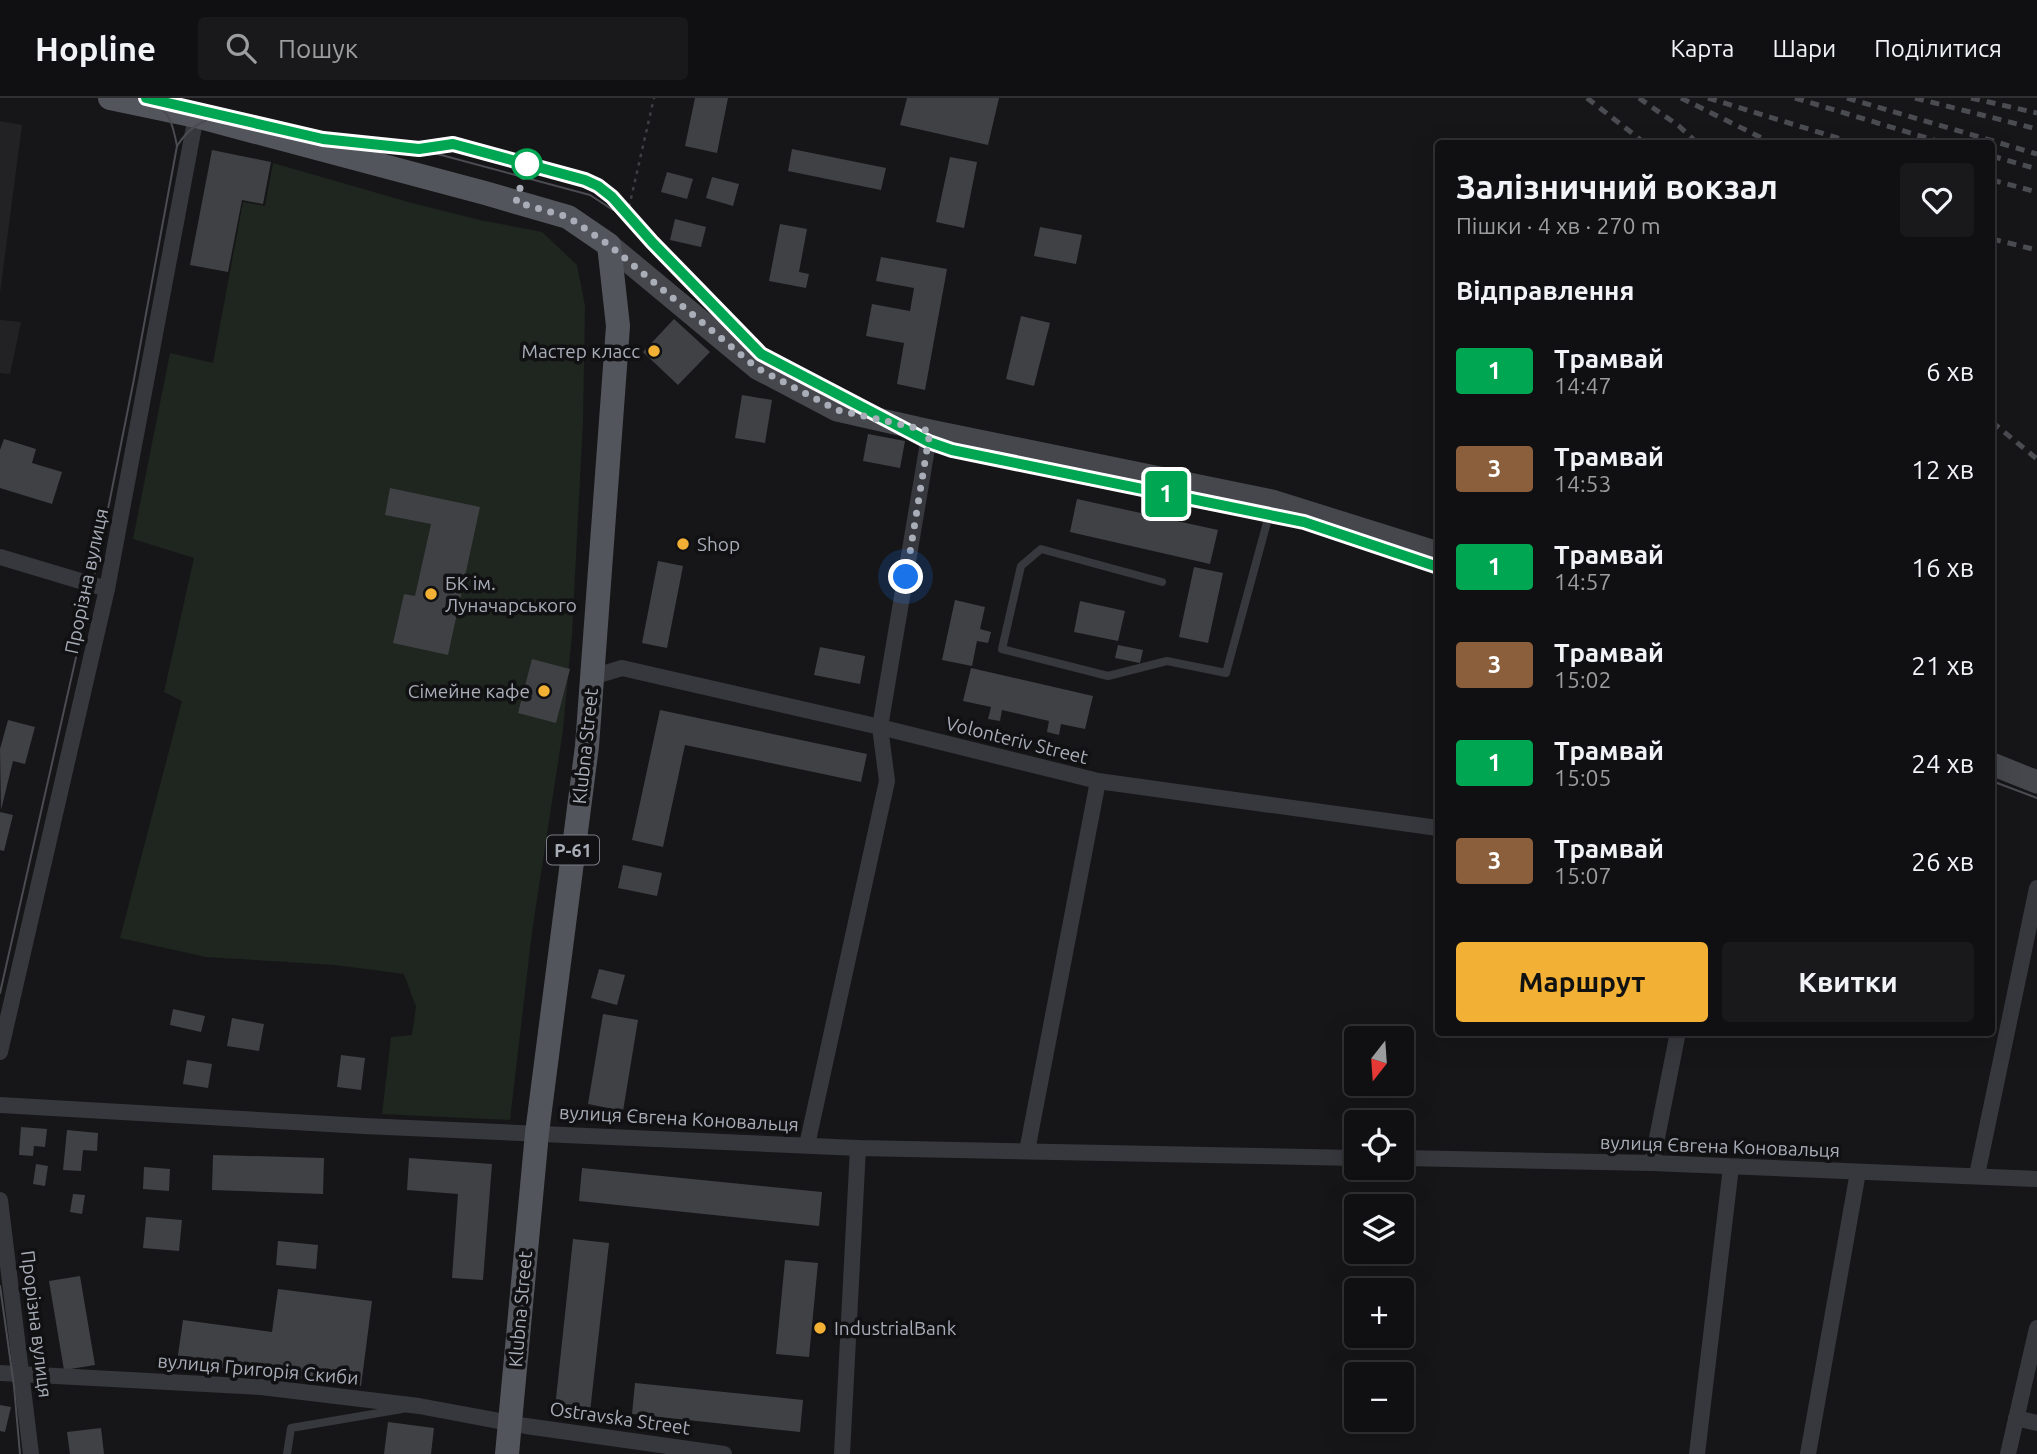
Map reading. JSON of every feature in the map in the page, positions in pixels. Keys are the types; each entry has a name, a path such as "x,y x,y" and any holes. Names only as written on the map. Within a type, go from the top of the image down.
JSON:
{"main road":[{"path":"110,98 196,116 568,217 609,245"},
{"name":"Klubna Street","path":"507,1454 537,1133 587,746 618,326 609,245"}],"street":[{"name":"Прорізна вулиця","path":"0,1052 107,589 196,116"},
{"path":"609,245 757,368 837,410 1272,501 1435,552"},
{"path":"807,1145 887,781 880,727 930,431"},
{"path":"0,557 107,589"},
{"name":"Volonteriv Street","path":"592,677 622,668 880,727 1098,781 1435,828"},
{"path":"1995,765 2037,782"},
{"path":"1027,1151 1098,781"},
{"path":"1977,1175 2037,888"},
{"path":"1652,1163 1677,1036"},
{"name":"вулиця Євгена Коновальця","path":"0,1105 364,1126 858,1148 1344,1158"},
{"path":"842,1454 858,1148"},
{"name":"вулиця Євгена Коновальця","path":"1414,1158 1652,1163 2037,1179"},
{"path":"1697,1454 1731,1167"},
{"path":"1808,1454 1858,1172"},
{"name":"Прорізна вулиця","path":"0,1200 31,1454"},
{"path":"2008,1454 2037,1328"},
{"name":"вулиця Григорія Скиби","path":"0,1373 261,1387 419,1406 510,1423"},
{"path":"2016,1418 2037,1423"},
{"name":"Ostravska Street","path":"510,1423 724,1454"}],"lane":[{"path":"1162,582 1041,549 1021,566 1002,649 1108,676 1167,661 1226,673 1272,501"},
{"path":"287,1454 291,1428 419,1406"}],"path":[{"path":"629,207 654,98"}],"shaded area":[{"path":"0,121 22,125 0,293"},
{"path":"273,163 412,203 542,232 577,265 585,306 583,421 572,634 563,730 532,932 510,1120 382,1114 391,1037 412,1035 416,1007 404,974 335,965 206,957 120,938 182,701 164,692 194,558 133,539 170,353 213,363 243,202 265,206"},
{"path":"0,320 21,322 10,374 0,373"}],"building":[{"path":"695,98 728,98 717,153 685,146"},
{"path":"907,98 999,98 988,145 900,125"},
{"path":"792,149 886,168 881,190 788,171"},
{"path":"212,150 271,162 263,204 242,200 228,272 190,265"},
{"path":"950,157 977,162 964,228 936,222"},
{"path":"667,172 693,179 687,199 661,192"},
{"path":"712,177 739,184 733,206 706,198"},
{"path":"675,219 706,227 701,247 670,240"},
{"path":"780,224 807,229 799,272 809,274 806,288 769,281"},
{"path":"1040,227 1082,235 1076,264 1034,256"},
{"path":"881,257 947,269 925,390 897,384 904,343 866,336 872,304 910,311 914,288 876,281"},
{"path":"1021,316 1050,323 1034,386 1006,379"},
{"path":"674,319 710,352 678,385 643,352"},
{"path":"742,395 772,400 765,443 735,438"},
{"path":"868,434 905,441 900,468 863,461"},
{"path":"4,439 36,449 32,463 62,472 52,504 0,488 0,450"},
{"path":"390,488 480,507 448,655 393,643 404,594 415,596 431,524 385,515"},
{"path":"1077,499 1218,530 1210,564 1070,532"},
{"path":"658,561 683,566 667,648 642,643"},
{"path":"1194,567 1223,573 1208,643 1179,637"},
{"path":"955,600 985,607 980,629 991,632 988,643 977,641 972,666 942,660"},
{"path":"1080,601 1125,611 1118,641 1074,632"},
{"path":"1118,645 1143,650 1140,663 1115,658"},
{"path":"820,647 865,656 860,684 814,675"},
{"name":"Сімейне кафе","path":"532,659 570,669 556,723 518,713"},
{"path":"971,668 1093,696 1085,729 1061,724 1059,735 1047,732 1049,721 1002,710 1000,721 988,719 991,707 963,701"},
{"path":"660,710 867,754 861,782 685,745 663,847 632,840"},
{"path":"8,720 35,727 25,764 13,761 1,810 0,749"},
{"path":"0,812 13,815 4,851 0,850"},
{"path":"623,865 662,873 657,896 618,888"},
{"path":"599,969 625,975 617,1005 591,998"},
{"path":"173,1009 205,1016 201,1032 170,1025"},
{"path":"603,1014 638,1020 623,1111 588,1104"},
{"path":"232,1018 264,1024 259,1051 227,1046"},
{"path":"341,1055 365,1058 361,1090 337,1087"},
{"path":"187,1060 212,1064 208,1088 183,1084"},
{"path":"21,1127 47,1129 45,1147 34,1146 33,1156 19,1155"},
{"path":"67,1130 98,1133 97,1151 83,1150 81,1171 63,1170"},
{"path":"213,1155 324,1158 323,1194 212,1190"},
{"path":"409,1158 492,1164 483,1280 452,1278 458,1194 407,1190"},
{"path":"36,1164 48,1166 45,1186 33,1184"},
{"path":"144,1167 170,1169 169,1191 143,1189"},
{"path":"582,1168 822,1192 819,1226 579,1201"},
{"path":"73,1194 85,1195 82,1214 70,1212"},
{"path":"146,1217 182,1220 179,1251 143,1248"},
{"path":"573,1239 609,1243 590,1412 555,1408"},
{"path":"278,1241 318,1245 316,1269 276,1265"},
{"path":"785,1260 818,1263 809,1357 776,1354"},
{"path":"80,1276 95,1365 64,1370 49,1281"},
{"path":"278,1289 372,1301 361,1386 177,1362 183,1320 272,1332"},
{"path":"635,1383 803,1400 800,1432 632,1414"},
{"path":"0,1405 11,1407 5,1432 0,1431"},
{"path":"388,1422 434,1428 431,1454 384,1454"},
{"path":"101,1428 104,1454 70,1454 67,1432"}],"tram line":[{"name":"1","path":"146,98 323,139 419,149 453,144 585,180 612,197 761,354 929,442 952,450 1304,522 1435,566"},
{"path":"0,993 96,569 177,146 169,118 148,98"},
{"path":"156,100 323,139 419,149 590,195 613,210"},
{"path":"177,146 195,127 219,117"},
{"path":"419,149 453,144 599,186 761,353 929,442 952,450 1304,522 1435,566"},
{"path":"1995,782 2037,798"},
{"path":"0,1286 20,1454"}],"railway":[{"path":"1587,98 1641,140"},
{"path":"1639,98 1679,126 1694,140"},
{"path":"1681,98 1766,140"},
{"path":"1708,98 1844,140"},
{"path":"1795,98 1934,140"},
{"path":"1847,98 1990,140"},
{"path":"1915,98 2037,129"},
{"path":"1971,98 2037,113"},
{"path":"1995,142 2037,154"},
{"path":"1995,157 2037,169"},
{"path":"1995,181 2037,192"},
{"path":"1995,240 2037,250"},
{"path":"1995,424 2037,459"}],"place":[{"name":"Мастер класс","path":"654,351"},
{"name":"Shop","path":"683,544"},
{"name":"БК ім. Луначарського","path":"431,594"},
{"name":"Сімейне кафе","path":"544,691"},
{"name":"IndustrialBank","path":"820,1328"}],"route":[{"path":"527,164 516,202 568,217 609,245 757,368 837,410 930,431 906,577"}]}
